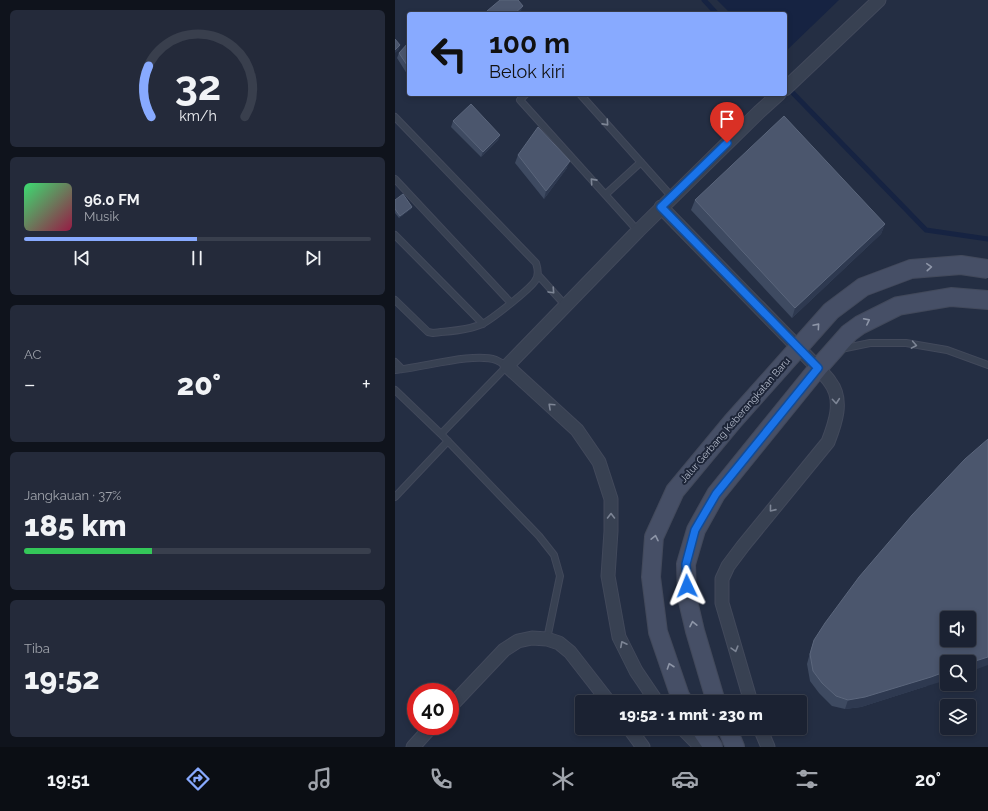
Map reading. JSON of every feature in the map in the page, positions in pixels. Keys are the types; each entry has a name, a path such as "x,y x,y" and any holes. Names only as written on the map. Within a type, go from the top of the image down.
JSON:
{"street":[{"path":"787,87 879,0"},
{"path":"652,695 636,670 619,637 608,576 611,531 611,499 599,462 577,430 507,366 661,207 777,96"},
{"path":"661,207 818,368 831,383 837,399 836,422 828,442 743,546 728,566 722,579 722,603 749,695"},
{"name":"Jalur Gerbang Keberangkatan Baru","path":"680,695 658,632 651,577 654,537 675,491 733,421 831,311 863,287 911,269 961,265 988,269"},
{"path":"714,695 695,631 687,597 686,564 695,530 716,494 833,350 849,333 860,325 898,306 951,297 988,300"},
{"path":"459,698 504,650 518,641 532,638 547,639 559,643 570,652 604,695"},
{"path":"413,747 424,735"},
{"path":"634,735 643,747"},
{"path":"689,735 701,747"},
{"path":"705,735 713,747"},
{"path":"730,735 735,747"},
{"path":"763,735 768,747"}],"lane":[{"path":"525,96 520,100 638,231"},
{"path":"582,96 672,197"},
{"path":"395,117 536,263 538,275 566,306"},
{"path":"605,194 641,162"},
{"path":"395,179 511,303"},
{"path":"395,235 483,324"},
{"path":"395,300 428,332 433,333 475,327 483,324 511,303 535,282 538,275"},
{"path":"833,350 870,343 906,343 947,350 988,365"},
{"path":"395,370 483,358 495,360 507,366 441,434"},
{"path":"395,362 402,369"},
{"path":"395,390 448,441 539,536 555,555 560,576 547,639"},
{"path":"395,497 448,441"}],"water":[{"path":"717,0 839,0 787,50 787,12 729,12"}],"building":[{"path":"500,0 518,0 523,6 516,12 487,11"},
{"path":"395,39 400,45 395,50"},
{"path":"407,44 407,65 399,53"},
{"path":"471,104 500,135 483,152 453,121"},
{"path":"784,116 885,224 795,308 695,200"},
{"path":"538,127 570,161 546,191 518,155"},
{"path":"403,194 412,207 400,216 395,209 395,200"},
{"path":"988,439 988,657 976,661 976,655 940,655 940,674 865,697 848,700 836,696 822,683 813,671 810,654 814,640 859,577 912,515 965,459"}],"waterway":[{"path":"704,0 715,12"},
{"path":"788,88 926,230 988,239"}],"route":[{"path":"687,586 686,564 695,530 716,494 818,368 661,207 727,143"}]}
